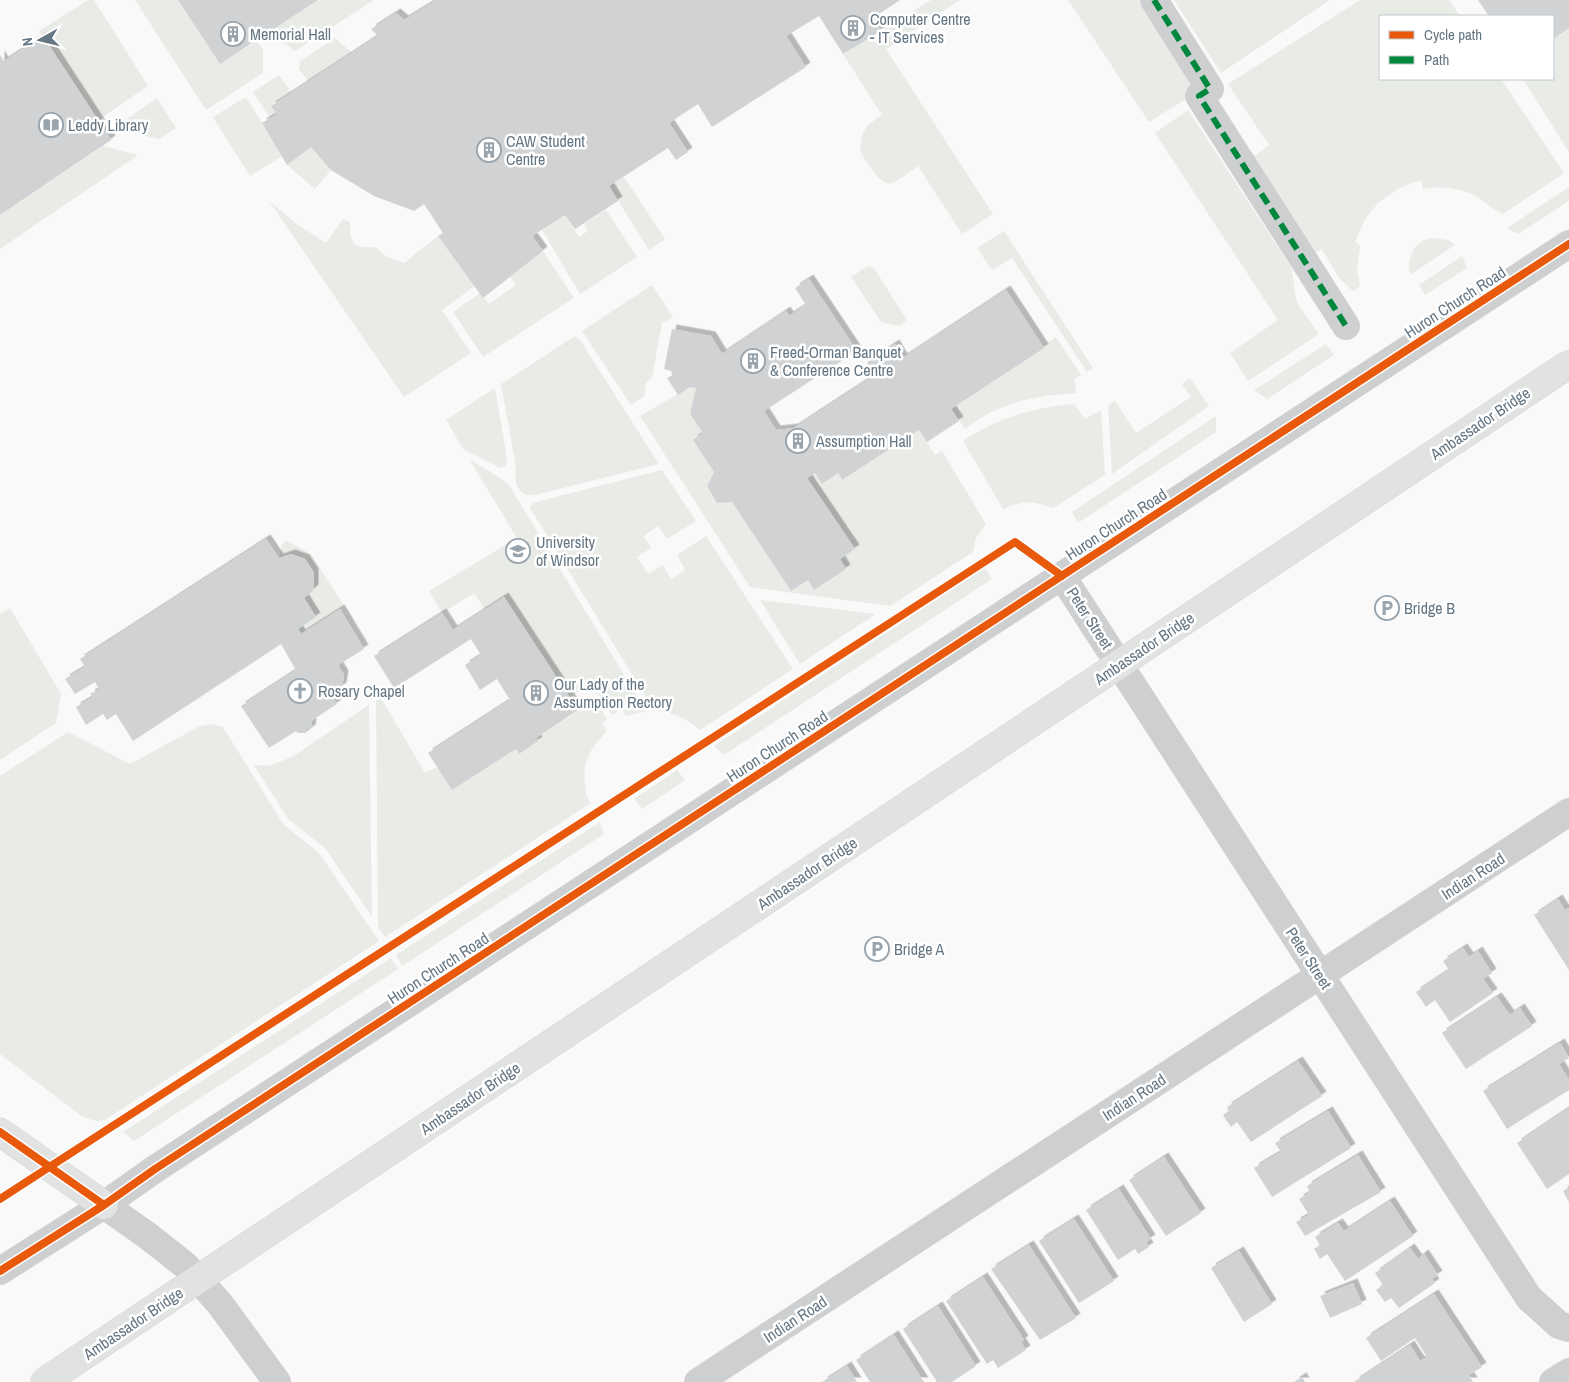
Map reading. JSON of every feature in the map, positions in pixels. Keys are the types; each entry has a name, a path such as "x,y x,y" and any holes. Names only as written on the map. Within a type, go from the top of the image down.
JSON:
{"main road":[{"name":"Ambassador Bridge","path":"44,1382 1569,364"},
{"path":"0,1132 104,1204"}],"street":[{"path":"1154,0 1210,89 1199,96 1346,326"},
{"name":"Huron Church Road","path":"0,1270 104,1204 1569,244"},
{"name":"Peter Street","path":"1062,576 1529,1298 1559,1325 1569,1328"},
{"name":"Indian Road","path":"698,1382 1569,812"},
{"path":"104,1204 186,1266 220,1304 277,1382"},
{"path":"1553,1382 1569,1372"}],"shaded area":[{"path":"88,0 94,0 148,86 98,120 39,31"},
{"path":"135,0 178,0 220,64 257,41 263,50 263,73 206,110"},
{"path":"318,0 374,0 295,51 269,32"},
{"path":"931,0 960,0 886,49 993,214 962,234 918,166 892,183 883,181 870,167 861,152 863,133 871,123 882,115 843,54"},
{"path":"1068,0 1139,0 1197,92 1149,122"},
{"path":"1174,0 1330,0 1221,73"},
{"path":"1360,0 1449,0 1459,15 1379,15 1379,80 1502,80 1564,173 1503,214 1464,191 1444,188 1423,189 1421,180 1398,189 1372,210 1355,242 1360,246 1357,269 1360,286 1353,291 1339,278 1322,249 1314,254 1252,158 1269,145 1228,84"},
{"path":"1569,28 1569,152 1524,80 1554,80 1554,38"},
{"path":"335,38 351,52 308,81 299,69 300,61"},
{"path":"279,75 291,92 271,105 277,114 270,118 253,92"},
{"path":"246,97 282,156 250,176 213,117"},
{"path":"157,98 176,128 159,139 114,128"},
{"path":"1188,110 1291,267 1297,303 1319,334 1248,381 1230,353 1278,320 1155,133"},
{"path":"103,146 138,155 0,249 0,215"},
{"path":"311,147 331,170 315,189 287,165"},
{"path":"624,177 665,239 649,250 609,186"},
{"path":"1569,187 1569,201 1518,234 1507,228"},
{"path":"269,201 298,225 326,243 343,219 350,222 352,240 357,246 375,247 387,257 404,263 438,236 475,286 442,310 471,353 404,397"},
{"path":"606,210 637,257 580,294 542,230 565,215 579,237 588,231 584,224"},
{"path":"1004,231 1093,368 1087,372 1012,258 992,270 977,248"},
{"path":"1432,238 1448,240 1455,245 1410,275 1409,268 1413,251 1420,243"},
{"path":"543,251 574,298 483,357 453,312 480,293 489,304 516,285 510,277"},
{"path":"1462,256 1467,268 1425,295 1419,285"},
{"path":"868,266 874,268 907,320 899,326 881,322 851,277"},
{"path":"652,285 673,317 662,323 652,377 646,383 644,396 631,405 582,331"},
{"path":"575,336 580,340 659,464 535,495 526,495 521,492 516,484 515,461 501,384"},
{"path":"1056,337 1081,375 1074,379 1076,393 1020,401 998,409 965,429 951,409"},
{"path":"1326,344 1334,355 1267,399 1254,390"},
{"path":"1190,378 1209,406 1112,474 1108,405 1115,401 1136,433 1191,397 1182,384"},
{"path":"690,387 696,388 690,414 703,433 693,440 714,472 707,486 717,503 732,502 791,591 808,580 814,589 840,559 855,549 807,478 815,473 822,484 838,473 842,480 919,430 935,455 942,451 986,524 976,538 973,552 890,606 750,587 640,416"},
{"path":"495,388 507,458 506,466 500,468 463,449 446,420"},
{"path":"1074,404 1085,419 1101,410 1105,475 1053,508 1028,502 1003,509 963,441 990,426 1016,415 1044,408"},
{"path":"1216,416 1216,432 1078,523 1072,512"},
{"path":"469,459 509,485 646,711 626,716 621,709 612,715 591,683 568,697 504,597 485,610 474,593 442,613 429,591 517,538"},
{"path":"662,470 696,521 667,539 658,526 644,536 651,548 637,557 648,574 663,565 671,579 685,570 677,555 706,536 793,669 700,730 679,716 654,710 530,508 536,502"},
{"path":"287,541 311,554 344,606 301,634 298,629 316,617 304,598 314,589 314,573 305,559 291,554 279,558 283,542"},
{"path":"985,568 992,579 724,755 714,746"},
{"path":"760,600 876,614 800,664"},
{"path":"10,608 61,694 56,723 0,760 0,614"},
{"path":"593,696 607,719 602,723 607,731 596,743 586,761 584,776 587,796 591,803 385,937 378,927 376,700 381,698 425,773 437,767 452,790 516,749 519,754 538,741 536,738 578,711 576,706"},
{"path":"369,705 372,917 325,848 288,819 254,765 269,766 292,757"},
{"path":"212,724 223,727 283,824 319,853 379,941 105,1120 96,1121 83,1117 0,1054 0,776 68,732 130,764 200,726"},
{"path":"677,770 685,780 642,809 634,799"},
{"path":"600,822 604,834 402,966 396,955"},
{"path":"391,958 398,969 134,1141 123,1132"}],"building":[{"name":"Memorial Hall","path":"178,0 318,0 220,64"},
{"name":"CAW Student Centre","path":"437,0 900,0 873,18 881,31 843,54 819,16 786,36 806,67 712,127 698,104 669,123 688,152 676,160 668,148 609,186 618,201 575,229 565,215 532,236 543,251 483,298 438,236 443,233 424,204 414,211 374,196 331,170 311,147 287,165 262,123 277,114 271,106 378,36 371,29 396,13 404,20"},
{"path":"1478,0 1569,0 1569,28 1554,38 1554,15 1488,15"},
{"name":"Leddy Library","path":"43,36 111,140 0,215 0,55 4,61"},
{"name":"Assumption Hall","path":"809,279 857,351 764,411 776,430 794,428 875,375 867,362 895,344 903,358 1006,290 1044,348 951,409 959,421 927,442 919,430 842,480 838,473 822,484 815,473 807,478 855,549 840,559 846,569 814,590 808,580 791,591 732,502 717,503 707,486 714,472 693,440 703,433 690,414 696,388 690,387 678,395 667,378 673,375 673,372 664,369 672,329 711,336 722,354 786,311 789,316 806,305 795,288"},
{"path":"266,539 279,558 291,554 305,559 314,573 314,589 304,598 316,617 298,629 301,634 340,609 364,649 338,665 344,675 342,687 331,694 337,704 311,721 311,729 305,733 298,733 296,731 269,748 241,706 296,670 281,644 133,741 116,714 107,720 103,714 86,725 76,707 93,697 90,694 99,689 95,682 75,694 65,679 85,667 80,659"},
{"name":"Our Lady of the Assumption Rectory","path":"504,597 578,710 536,738 538,741 519,754 516,749 452,790 428,753 510,700 497,679 480,690 465,665 481,655 471,639 394,688 374,656 442,613 453,630"},
{"path":"1558,899 1565,910 1569,908 1569,970 1534,915"},
{"path":"1463,948 1469,957 1478,951 1492,973 1483,979 1493,993 1450,1022 1435,1000 1426,1007 1416,992 1449,970 1443,961"},
{"path":"1497,997 1510,1015 1520,1008 1532,1026 1466,1069 1442,1033"},
{"path":"1560,1043 1569,1058 1559,1064 1569,1080 1569,1090 1507,1129 1483,1091"},
{"path":"1298,1061 1322,1096 1251,1142 1237,1122 1231,1127 1223,1115 1229,1111 1227,1107"},
{"path":"1569,1108 1569,1174 1547,1189 1517,1143"},
{"path":"1328,1111 1351,1148 1272,1197 1254,1168 1281,1152 1275,1143"},
{"path":"1358,1155 1381,1192 1305,1236 1296,1222 1309,1215 1299,1199 1310,1192 1307,1186"},
{"path":"1164,1157 1201,1213 1166,1236 1129,1180"},
{"path":"1569,1187 1569,1202 1563,1191"},
{"path":"1119,1189 1151,1239 1146,1242 1149,1247 1138,1254 1135,1249 1118,1260 1086,1210"},
{"path":"1390,1201 1413,1236 1345,1281 1327,1254 1320,1259 1314,1249 1320,1245 1315,1237 1338,1223 1344,1231"},
{"path":"1074,1219 1114,1281 1079,1303 1039,1241"},
{"path":"1029,1245 1076,1318 1040,1340 991,1269"},
{"path":"1410,1248 1418,1259 1424,1254 1438,1275 1432,1279 1435,1283 1399,1308 1391,1298 1385,1302 1376,1290 1383,1285 1375,1273"},
{"path":"1239,1251 1272,1304 1244,1322 1211,1268"},
{"path":"983,1277 1024,1340 1021,1342 1026,1350 998,1368 993,1360 987,1364 946,1301"},
{"path":"1353,1283 1362,1304 1330,1318 1320,1296"},
{"path":"1434,1294 1482,1367 1469,1375 1473,1382 1354,1382 1410,1345 1420,1361 1427,1357 1415,1338 1381,1361 1366,1338"},
{"path":"938,1306 976,1366 952,1382 937,1382 903,1329"},
{"path":"894,1335 924,1382 870,1382 856,1360"},
{"path":"847,1366 857,1382 822,1382"},
{"path":"1302,1377 1305,1382 1294,1382"}],"marked path":[{"path":"1154,0 1210,89 1199,96 1346,326"}],"cycle path":[{"path":"0,1271 104,1205 155,1169 1569,244"},
{"path":"0,1199 1015,542 1062,576"},
{"path":"0,1132 104,1205"}],"place":[{"name":"Computer Centre - IT Services","path":"853,28"},
{"name":"Memorial Hall","path":"233,34"},
{"name":"Leddy Library","path":"51,125"},
{"name":"CAW Student Centre","path":"489,150"},
{"name":"Freed-Orman Banquet & Conference Centre","path":"753,361"},
{"name":"Assumption Hall","path":"798,441"},
{"name":"University of Windsor","path":"518,551"},
{"name":"Bridge B","path":"1387,608"},
{"name":"Rosary Chapel","path":"300,691"},
{"name":"Our Lady of the Assumption Rectory","path":"536,693"},
{"name":"Bridge A","path":"877,949"}]}
